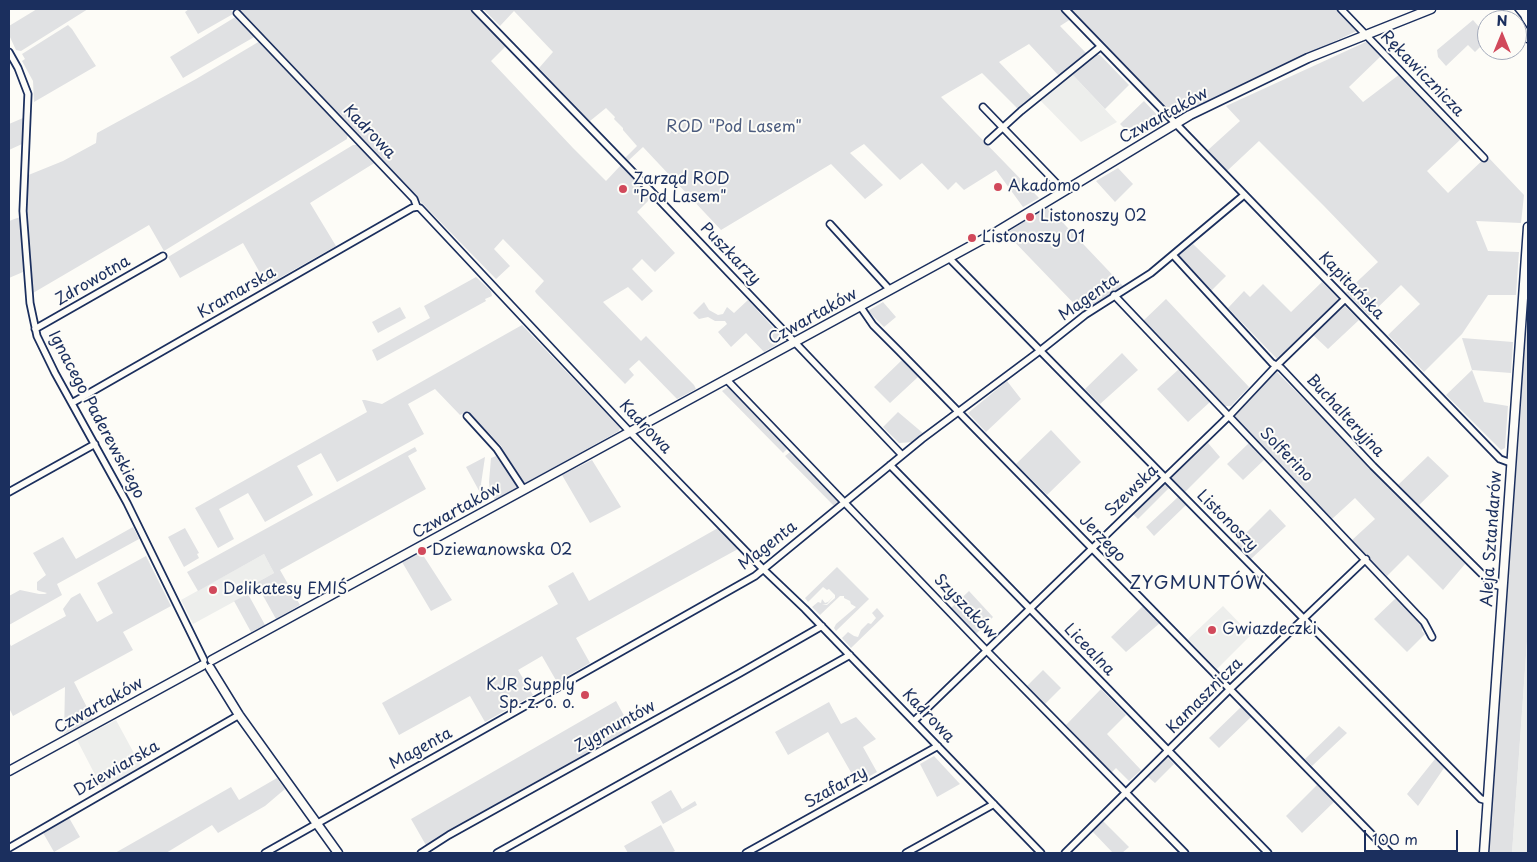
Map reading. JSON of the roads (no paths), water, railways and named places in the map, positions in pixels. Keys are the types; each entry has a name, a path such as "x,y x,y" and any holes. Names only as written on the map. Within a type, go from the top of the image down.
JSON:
{"street":[{"name":"Puszkarzy","path":"475,9 902,455"},
{"name":"Kapitańska","path":"1065,9 1500,459 1512,463"},
{"name":"Rękawicznicza","path":"1341,9 1484,158"},
{"name":"Czwartaków","path":"9,771 998,231 1174,123 1267,76 1365,34 1431,9"},
{"name":"Kadrowa","path":"237,13 414,199 417,206 630,432 763,570 822,626 1041,853"},
{"path":"988,141 1100,47"},
{"name":"Ignacego Paderewskiego","path":"9,52 21,74 28,94 23,211 29,296 35,329 46,355 127,503 207,663 240,715 338,853"},
{"path":"983,107 1063,190"},
{"name":"Magenta","path":"265,853 738,586 763,570 902,455 1085,315 1151,273 1244,196"},
{"name":"Kramarska","path":"72,403 417,206"},
{"path":"830,224 890,290"},
{"name":"Aleja Sztandarów","path":"1484,853 1528,227"},
{"name":"Buchalteryjna","path":"1173,255 1241,331 1276,366 1281,368 1373,466 1492,584 1503,587"},
{"name":"Zdrowotna","path":"35,329 163,256"},
{"name":"Listonoszy","path":"949,258 1482,800 1488,801"},
{"name":"Solferino","path":"1114,295 1366,559 1424,622 1432,637"},
{"name":"Szewska","path":"914,721 1229,416 1276,366 1345,299"},
{"name":"Jerzego","path":"860,306 873,325 1390,853"},
{"name":"Szyszaków","path":"726,379 1184,853"},
{"path":"467,416 496,449 524,490"},
{"path":"9,492 95,444"},
{"name":"Licealna","path":"890,465 1268,853"},
{"name":"Kamasznicza","path":"1065,853 1230,689 1366,559"},
{"name":"Zygmuntów","path":"421,853 449,835 822,626"},
{"path":"497,853 850,656"},
{"name":"Dziewiarska","path":"9,848 240,715"},
{"name":"Szafarzy","path":"746,853 938,746"},
{"path":"906,853 994,804"}],"place":[{"name":"Akadomo","path":"998,187"},
{"name":"Zarząd ROD \"Pod Lasem\"","path":"623,189"},
{"name":"Listonoszy 02","path":"1030,217"},
{"name":"Listonoszy 01","path":"972,238"},
{"name":"Dziewanowska 02","path":"422,551"},
{"name":"Delikatesy EMIŚ","path":"213,590"},
{"name":"Gwiazdeczki","path":"1212,630"},
{"name":"KJR Supply Sp. z. o. o.","path":"585,695"}],"district":[{"name":"ZYGMUNTÓW","path":"1197,584"}],"park label":[{"name":"ROD \"Pod Lasem\"","path":"734,128"}]}
